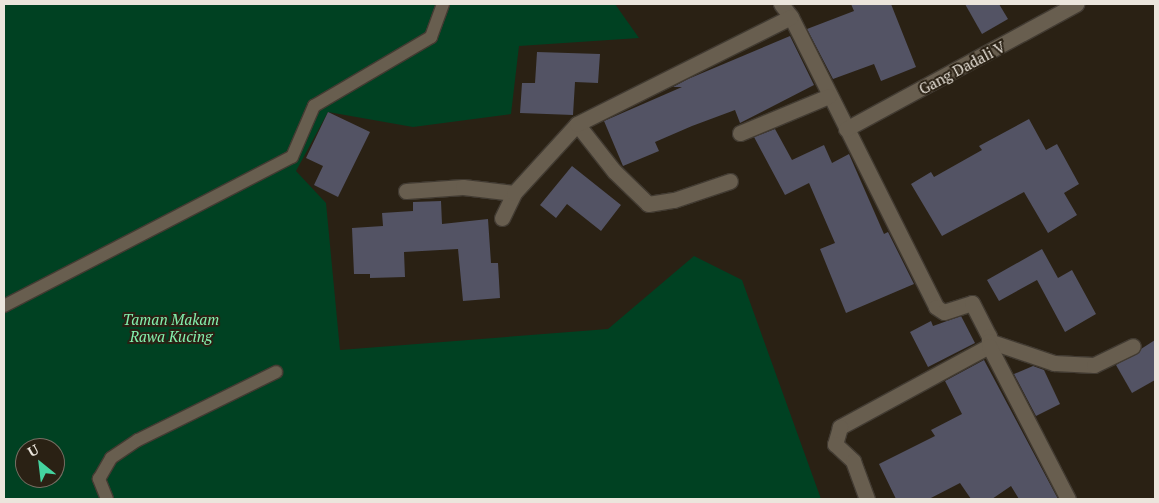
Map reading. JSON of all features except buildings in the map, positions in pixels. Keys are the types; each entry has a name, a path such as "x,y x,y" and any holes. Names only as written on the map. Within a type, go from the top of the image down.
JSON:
{"street":[{"path":"781,4 791,17 936,307 944,312 972,304 989,344 1068,499"},
{"name":"Gang Dadali V","path":"846,129 1076,4"},
{"path":"502,218 514,193 577,124 791,17"},
{"path":"740,132 829,96"},
{"path":"577,124 614,171 648,204 674,200 730,181"},
{"path":"406,191 462,187 514,193"},
{"path":"867,499 853,461 835,444 840,427 989,344 1054,363 1086,364 1094,364 1133,346"}],"lane":[{"path":"4,306 292,157 314,106 431,37 443,4"},
{"path":"108,499 99,479 111,458 138,440 276,372"}],"green space":[{"name":"Taman Makam Rawa Kucing","path":"4,4 615,4 639,38 519,46 511,114 413,127 328,112 296,171 326,203 340,350 608,329 694,256 742,280 821,499 4,499"}]}
